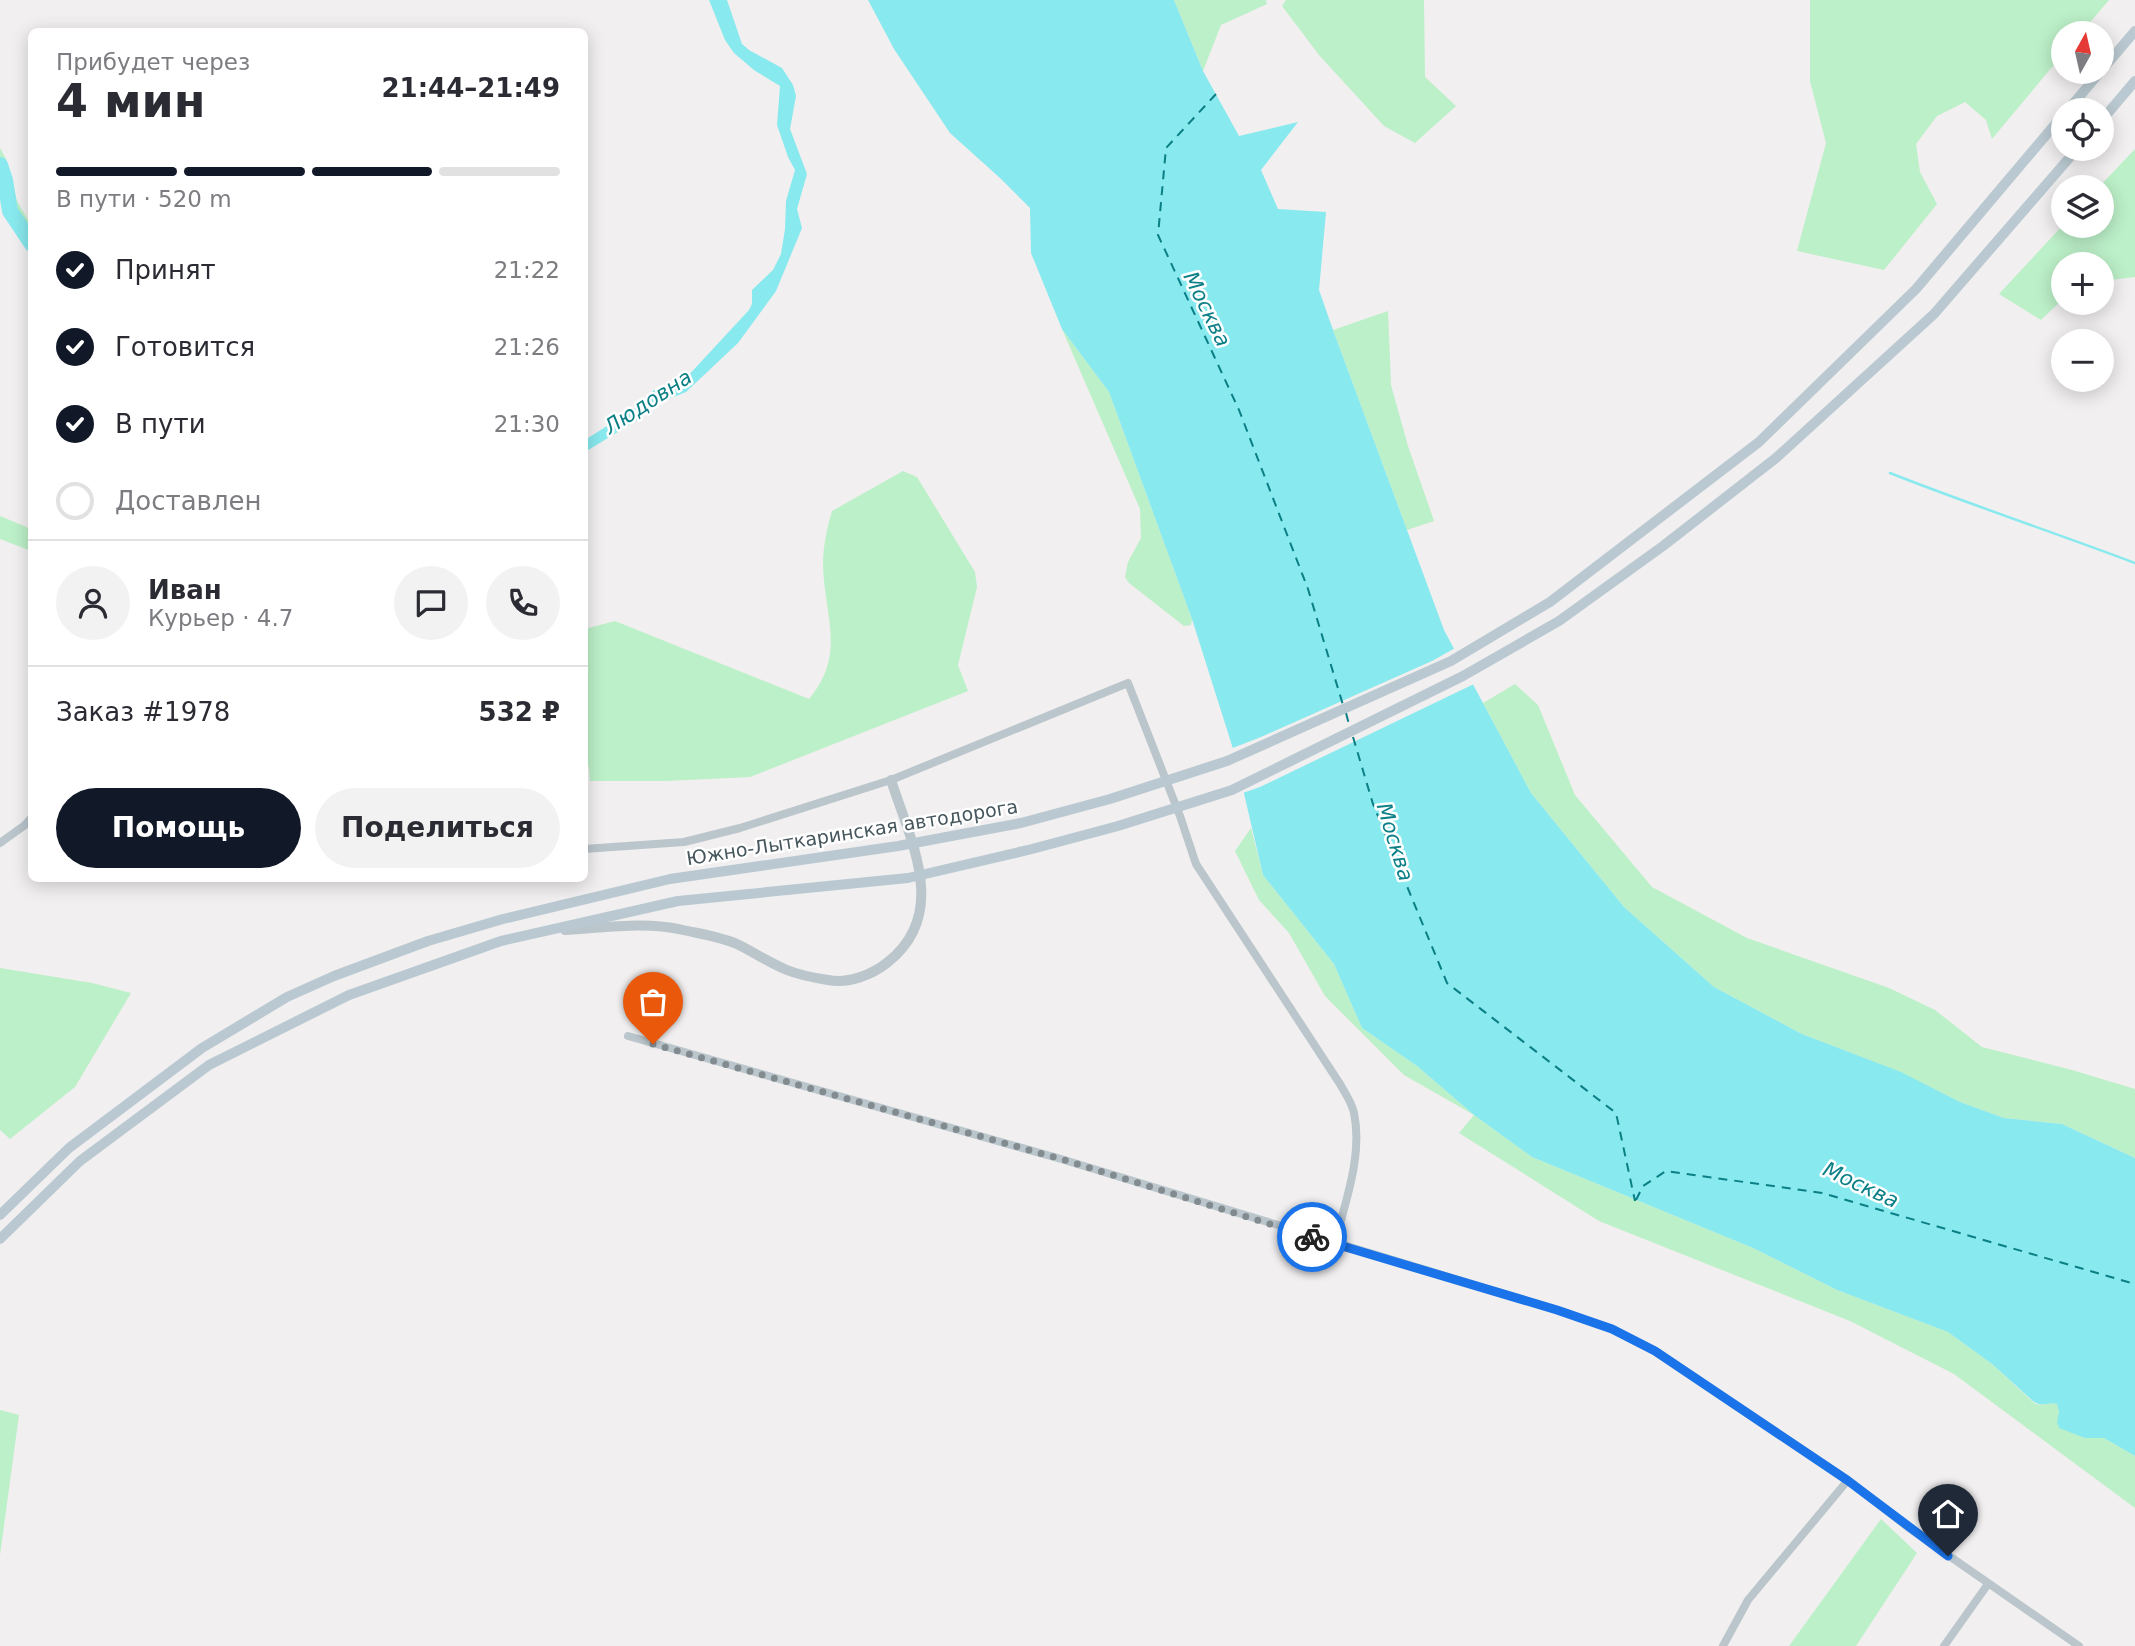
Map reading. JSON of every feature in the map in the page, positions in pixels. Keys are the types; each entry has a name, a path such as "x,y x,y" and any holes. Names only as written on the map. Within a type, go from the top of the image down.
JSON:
{"main road":[{"path":"2114,56 2135,31"},
{"path":"2114,106 2135,81"},
{"path":"2077,98 2090,84"},
{"name":"Южно-Лыткаринская автодорога","path":"0,1215 69,1148 202,1048 288,997 334,976 428,941 502,919 670,879 898,846 1021,823 1110,799 1227,761 1451,661 1550,602 1759,442 1916,289 2051,129"},
{"path":"0,1239 80,1161 209,1065 349,995 501,941 678,901 908,878 1118,826 1232,790 1463,676 1559,621 1663,546 1776,458 1934,314 2067,161"}],"street":[{"path":"588,849 684,842 740,828 891,780 1128,683 1196,864 1340,1084 1354,1111 1357,1143 1335,1243"},
{"path":"546,931 628,926 679,929 736,944 788,970 831,981 853,979 874,971 893,958 908,942 918,922 922,900 919,867 891,780"},
{"path":"0,843 28,822"},
{"path":"628,1036 1124,1178 1612,1329 1655,1351 1847,1480 1909,1528 2079,1646"},
{"path":"1723,1646 1748,1600 1847,1480"},
{"path":"1944,1646 1988,1584"}],"green space":[{"path":"1174,0 1266,0 1267,4 1221,25 1203,71"},
{"path":"1286,0 1424,0 1425,77 1456,106 1415,143 1384,126 1319,55 1282,6"},
{"path":"1810,0 2109,0 2091,21 2051,21 2051,68 1992,139 1986,120 1965,102 1937,116 1916,144 1920,172 1937,204 1884,270 1797,251 1826,143 1810,81"},
{"path":"0,148 6,159 17,201 28,220 28,247 10,219 0,193"},
{"path":"2135,149 2135,277 2114,280 2114,252 2051,252 2051,310 2041,320 1999,294 2051,238 2114,238 2114,175 2110,175"},
{"path":"1388,311 1391,385 1408,446 1434,521 1407,530 1333,330"},
{"path":"1062,329 1109,392 1192,619 1191,625 1184,626 1125,577 1128,562 1141,538 1140,509"},
{"path":"903,471 917,477 975,572 977,587 958,665 968,691 750,777 590,781 588,628 615,621 809,699 821,682 830,650 831,634 823,565 832,511"},
{"path":"0,516 28,528 28,550 0,539"},
{"path":"1515,684 1538,705 1575,795 1652,887 1747,938 1889,988 1935,1010 1982,1047 2135,1089 2135,1158 2062,1124 2004,1118 1960,1102 1900,1072 1802,1034 1714,987 1624,907 1531,793 1483,703"},
{"path":"1251,828 1263,875 1334,964 1362,1028 1417,1066 1474,1115 1404,1075 1325,996 1289,933 1259,900 1235,851"},
{"path":"0,968 92,983 131,993 75,1087 10,1139 0,1130"},
{"path":"1474,1115 1532,1157 1753,1248 1837,1290 1948,1332 1992,1364 2034,1403 2057,1404 2059,1412 2085,1437 2104,1438 2135,1456 2135,1508 1954,1374 1850,1321 1599,1221 1459,1133"},
{"path":"0,1410 19,1415 0,1555"},
{"path":"1881,1519 1917,1553 1856,1646 1789,1646"}],"water":[{"path":"709,0 727,0 742,44 782,68 793,85 796,96 790,129 807,174 797,209 802,228 776,291 738,343 686,392 661,402 588,450 588,438 635,408 654,390 677,384 686,378 749,310 752,290 773,270 781,254 786,201 795,170 777,125 780,86 754,70 734,53 725,40"},
{"name":"Москва","path":"868,0 1174,0 1203,71 1239,136 1298,122 1261,170 1278,209 1326,212 1319,290 1333,330 1444,630 1531,793 1624,907 1714,987 1802,1034 1901,1072 1960,1102 2004,1118 2062,1124 2135,1158 2135,1456 2104,1438 2085,1438 2059,1428 2057,1404 2034,1402 1992,1364 1948,1332 1837,1290 1753,1248 1532,1157 1474,1115 1417,1066 1362,1028 1334,964 1263,875 1235,755 1192,619 1109,392 1062,329 1031,253 1030,208 950,133 894,49"}],"pier":[{"path":"1457,647 1476,683 1260,787 1240,794 1230,749 1432,661"}],"waterway":[{"name":"Людовна","path":"0,165 10,211 28,238"},
{"path":"1890,473 2135,563"}],"ferry route":[{"path":"1216,94 1166,148 1158,235 1239,410 1308,589 1343,705"},
{"path":"1346,713 1350,728"},
{"path":"1353,737 1373,804 1447,983 1616,1113 1635,1201"},
{"path":"1636,1200 1643,1186 1666,1171 1822,1193 2135,1284"}],"way so far":[{"path":"653,1044 1061,1159 1312,1237"}],"route":[{"path":"1312,1237 1612,1329 1655,1351 1847,1480 1948,1556"}]}
